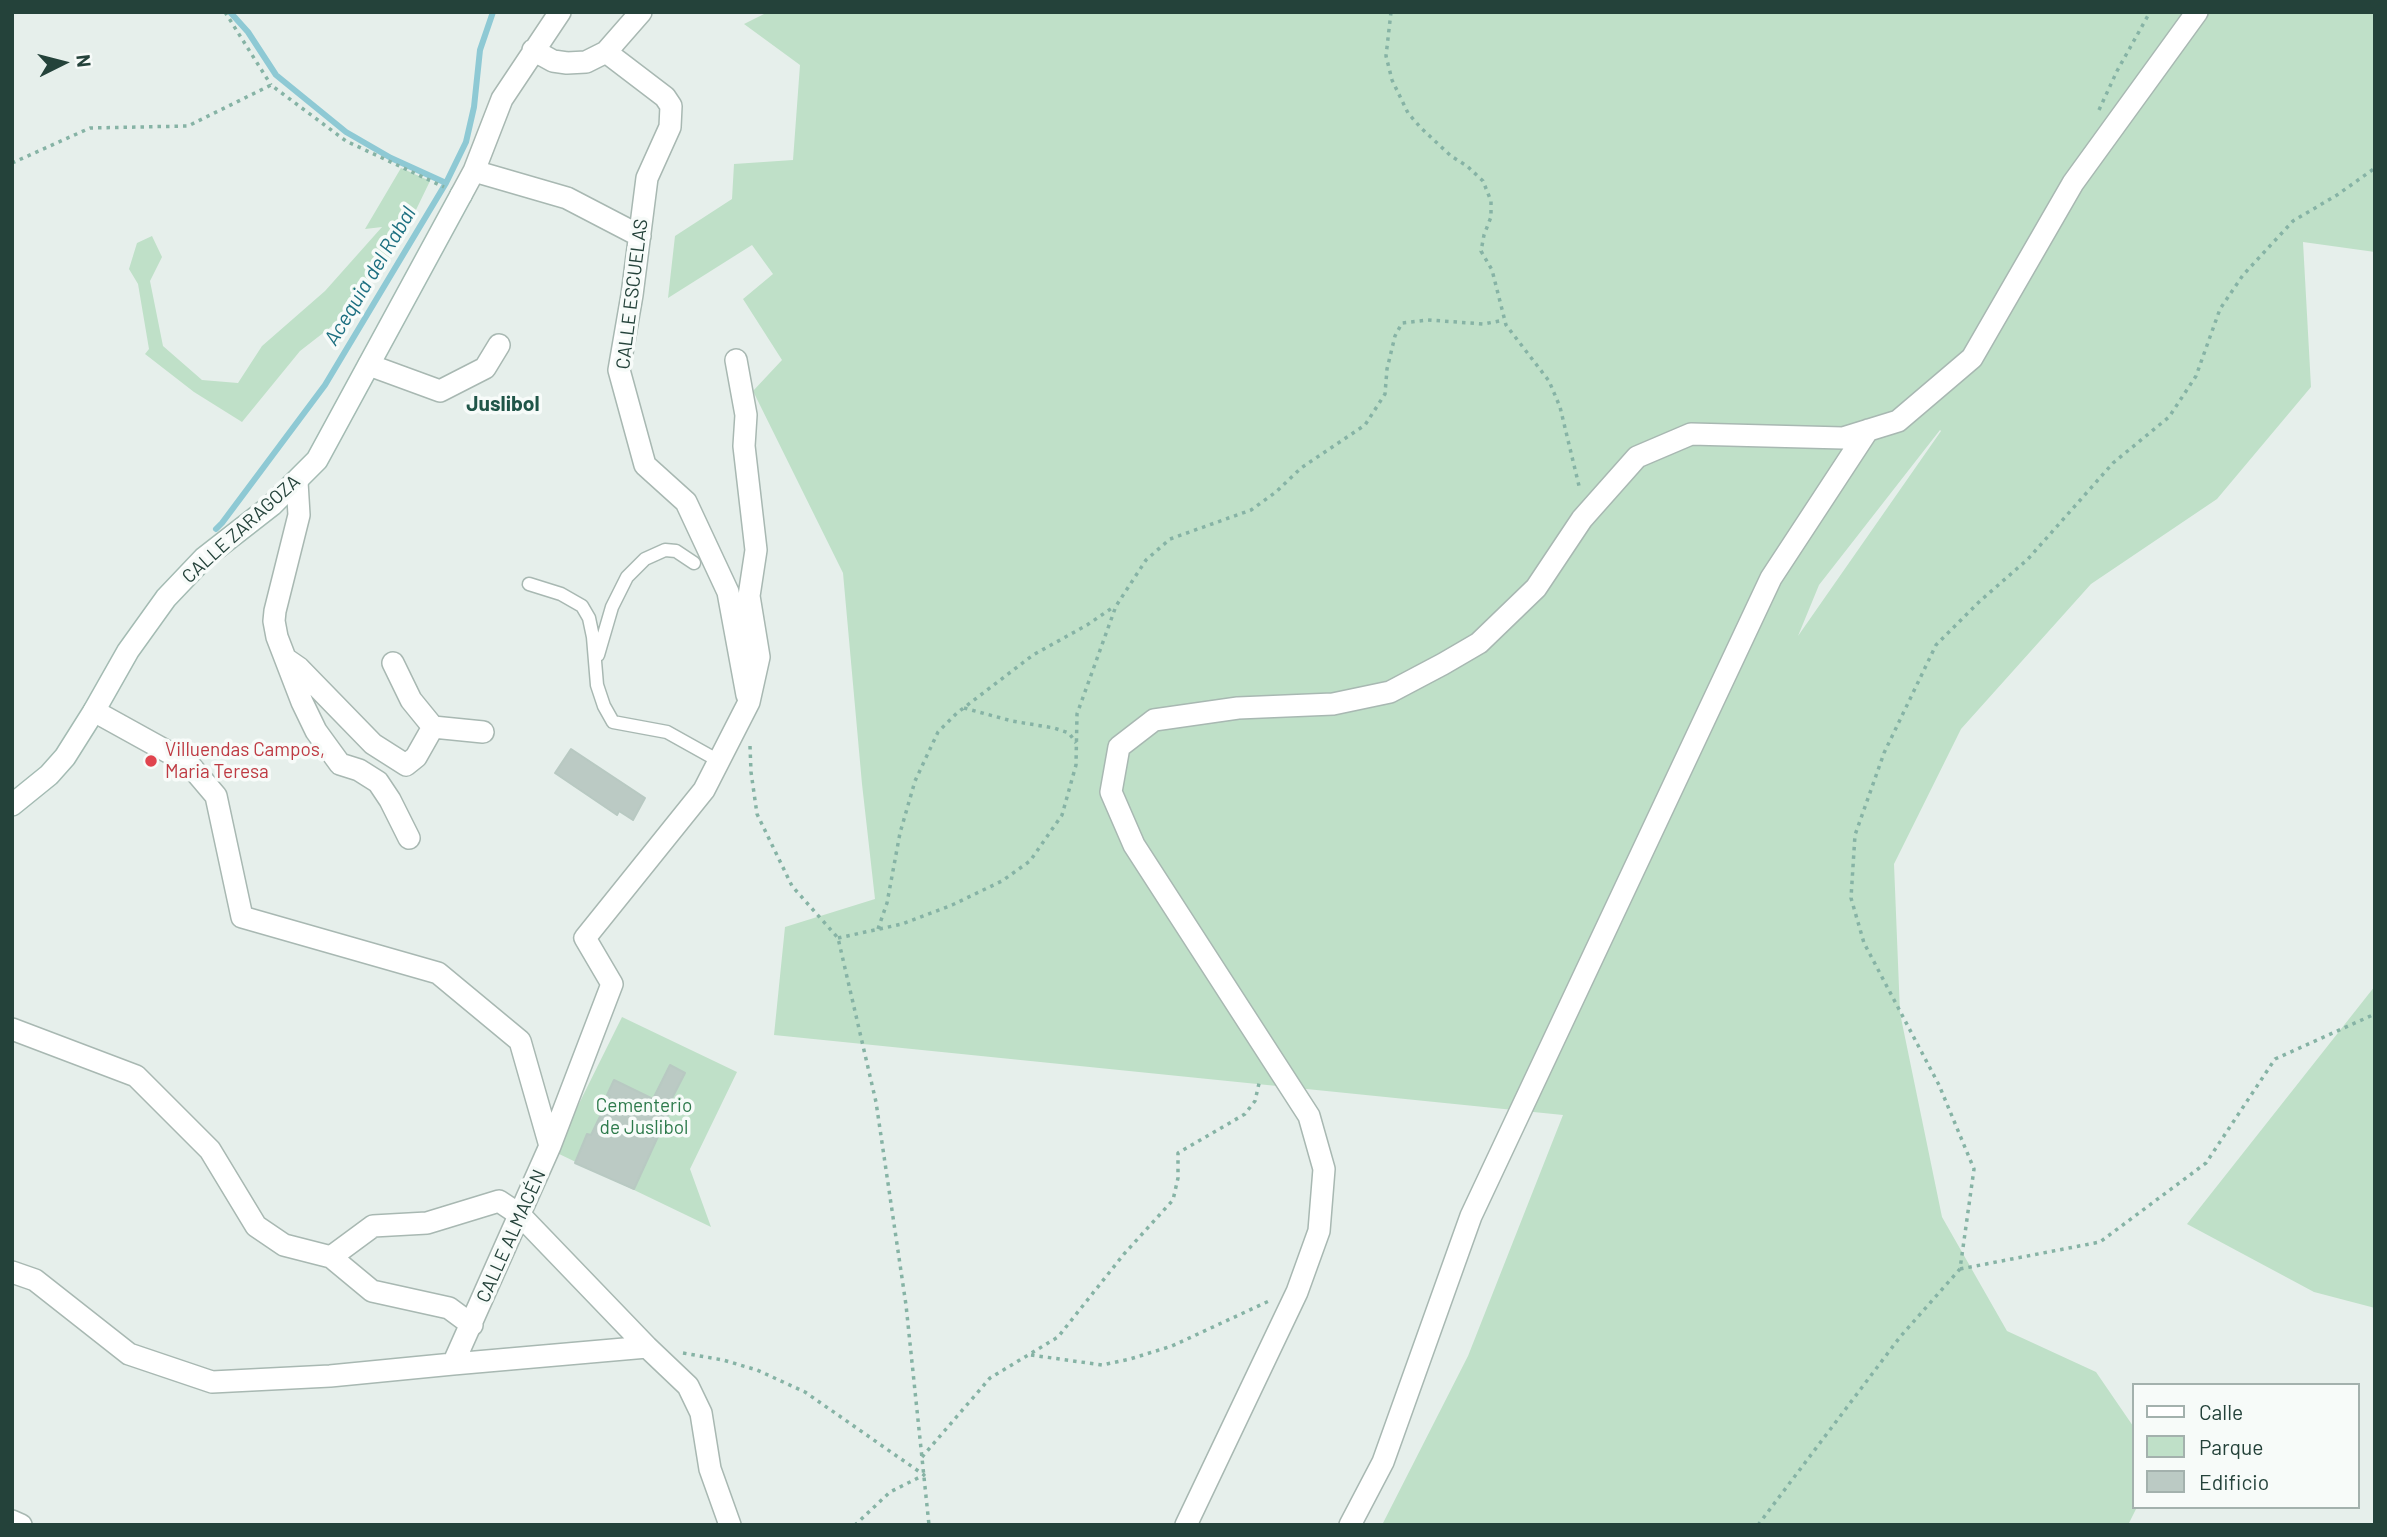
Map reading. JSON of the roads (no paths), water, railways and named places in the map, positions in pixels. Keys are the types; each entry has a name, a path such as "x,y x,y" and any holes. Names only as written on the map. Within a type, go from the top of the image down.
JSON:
{"street":[{"name":"CALLE ZARAGOZA","path":"12,805 49,775 65,757 128,651 166,598 204,558 272,505 317,460 474,170 502,99 560,12"},
{"path":"533,50 553,61 586,62 606,52 641,12"},
{"path":"1186,1525 1297,1292 1319,1231 1324,1168 1309,1116 1133,845 1111,792 1119,747 1154,720 1238,708 1333,704 1390,692 1479,643 1536,587 1589,510 1637,457 1691,434 1843,438 1898,421 1972,358 2073,183 2197,12"},
{"name":"CALLE ESCUELAS","path":"606,52 665,97 671,106 670,127 647,178 619,370 645,465 686,502 728,592 749,702"},
{"path":"474,170 567,198 640,236"},
{"path":"369,365 440,391 485,368 499,345"},
{"name":"CALLE ALMACÉN","path":"453,1364 550,1146 612,985 585,938 704,790 749,702 759,657 750,596 756,550 744,446 746,415 736,360"},
{"path":"1350,1525 1383,1462 1471,1216 1770,578 1868,430"},
{"path":"297,482 299,515 274,621 284,658 316,731 331,754 340,764 359,770 378,782 409,838"},
{"path":"284,658 299,668 373,744 406,765 416,757 433,727"},
{"path":"393,663 411,700 433,727 483,732"},
{"path":"94,711 188,763 216,796 242,917 438,973 520,1041 550,1146"},
{"path":"12,1029 136,1076 210,1150 256,1226 284,1245 331,1257 372,1291 449,1308 472,1325"},
{"path":"331,1257 373,1226 428,1223 499,1200 520,1215 688,1386 701,1413 710,1469 730,1525"},
{"path":"12,1272 35,1280 129,1354 212,1382 330,1376 647,1347"},
{"path":"12,1521 21,1525"}],"lane":[{"path":"595,662 612,607 627,577 645,559 665,550 676,551 694,564"},
{"path":"529,584 561,594 582,606 589,618 597,685 604,706 614,722 667,732 719,761"}],"waterway":[{"path":"230,12 248,32 276,75 346,132 391,158 446,183"},
{"name":"Acequia del Rabal","path":"216,529 325,385 446,183 466,142 474,107 480,50 493,12"}],"place":[{"name":"Villuendas Campos, Maria Teresa","path":"151,761"}],"district":[{"name":"Juslibol","path":"503,404"}],"park label":[{"name":"Cementerio de Juslibol","path":"644,1117"}]}
